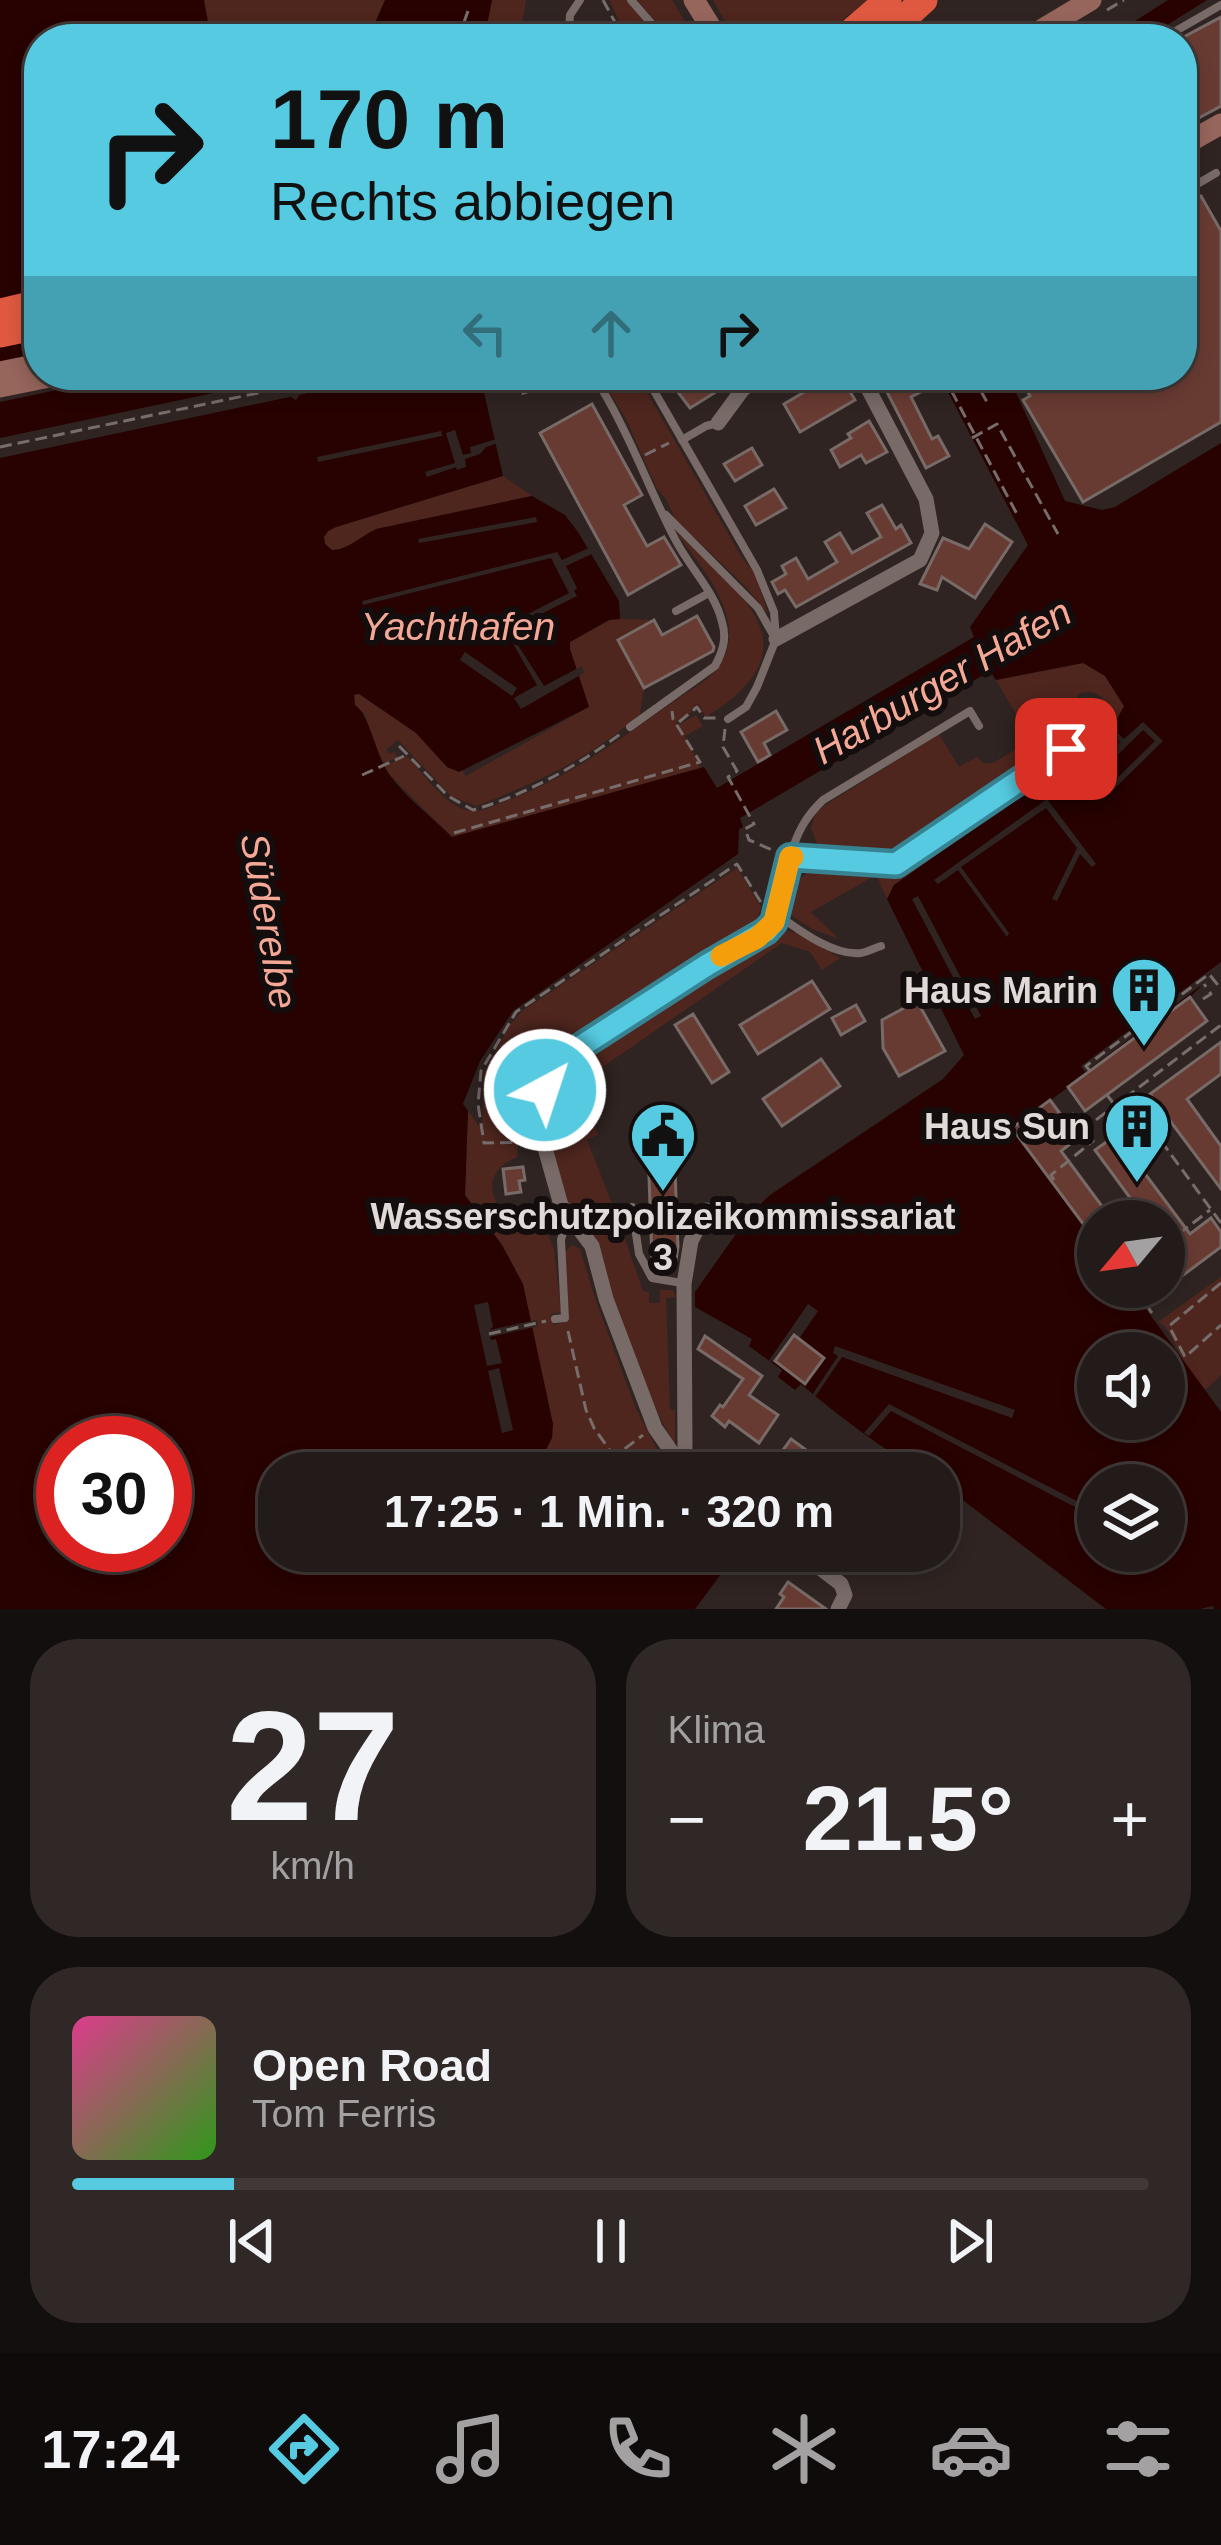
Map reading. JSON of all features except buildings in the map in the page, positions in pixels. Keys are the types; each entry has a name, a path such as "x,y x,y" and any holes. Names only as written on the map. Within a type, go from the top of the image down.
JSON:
{"highway":[{"path":"861,24 889,0"},
{"path":"898,24 924,0"}],"main road":[{"path":"1051,24 1091,0"}],"street":[{"path":"718,423 742,390"},
{"path":"776,639 920,560 932,532 926,499 869,390"},
{"path":"672,1452 640,1395 592,1246 561,1205 543,1141 545,1090 552,1069 566,1056 757,938 774,922 770,910 790,857"},
{"path":"683,1452 684,1284 691,1241 706,1210"},
{"path":"826,1572 842,1584 845,1594 838,1609"}],"lane":[{"path":"631,0 652,24"},
{"path":"1188,24 1221,5"},
{"path":"653,390 757,571 774,612 776,639 757,687 746,707 728,719"},
{"path":"603,391 682,553 722,621 723,651 715,666 630,727"},
{"path":"679,440 718,423"},
{"path":"659,505 758,608 776,639"},
{"path":"676,610 709,593"},
{"path":"979,726 970,711 823,800 797,833 790,857 896,864 1066,749 1090,714"},
{"path":"770,910 845,952 861,953 881,946"},
{"path":"632,1207 639,1253 652,1278 684,1284"},
{"path":"560,1318 561,1240 568,1216"}],"path":[{"path":"463,24 468,11"},
{"path":"0,447 272,390"},
{"path":"951,390 1018,516"},
{"path":"980,390 986,402"},
{"path":"974,437 998,424 1058,534"},
{"path":"654,451 679,440"},
{"path":"454,833 700,762 676,724 670,699"},
{"path":"676,724 698,707 704,718"},
{"path":"728,719 723,747 737,771 728,777 754,824 746,829 748,840 790,857"},
{"path":"399,746 448,796 473,810 542,783 630,727"},
{"path":"362,775 404,756"},
{"path":"526,1142 484,1143 478,1104 482,1071 516,1012 737,864 770,910"},
{"path":"1089,1070 1086,1066 1209,974 1221,989"},
{"path":"1203,999 1210,994 1204,984"},
{"path":"1084,1129 1221,1025"},
{"path":"1107,1095 1115,1106"},
{"path":"1128,1096 1221,1223"},
{"path":"1054,1180 1051,1175 1093,1141 1072,1114 1065,1120"},
{"path":"1185,1229 1211,1210"},
{"path":"585,1224 616,1213"},
{"path":"1221,1283 1169,1326 1185,1357 1221,1325"},
{"path":"1149,1308 1154,1310"},
{"path":"489,1334 560,1318 586,1410 611,1452"},
{"path":"621,1452 648,1432"}],"shaded area":[{"path":"204,0 385,0 375,24 208,24"},
{"path":"492,0 526,0 522,24 487,24"},
{"path":"609,0 626,0 647,24 621,24"},
{"path":"637,0 672,0 687,24 658,24"},
{"path":"713,0 868,0 837,24 727,24"},
{"path":"608,390 646,390 755,574 768,614 676,520"},
{"path":"503,476 532,496 377,529 338,549 325,544 324,537 336,527"},
{"path":"673,529 742,597 757,620 763,642 759,666 741,691 706,717 698,704 676,722 696,715 703,726 685,736 700,768 452,837 385,766 407,756 452,803 470,811 483,810 585,762 706,680 722,661 729,642 722,603"},
{"path":"620,619 654,620 618,640 644,688 640,714 562,768 476,806 451,796 398,740 386,750 398,757 384,763 369,735 365,714 355,705 354,695 359,693 416,732 429,732 466,776 589,707 570,642"},
{"path":"1084,663 1105,676 1124,706 1109,734 894,885 887,899 877,877 883,871 811,912 839,939 789,914 787,902 813,868 889,869 910,862 1098,729 1105,715 1104,702 1096,693 1080,693 1069,708 1059,748 906,854 854,860 834,857 818,845 811,828 816,811 939,734 959,767 977,757 993,763 1043,733 1027,707 1016,714 996,680"},
{"path":"737,868 761,907 755,926 550,1056 538,1075 529,1135 518,1140 517,1157 503,1165 492,1189 497,1204 518,1209 535,1204 554,1249 561,1312 551,1314 554,1325 569,1321 565,1252 572,1245 580,1249 636,1409 658,1452 545,1452 552,1438 523,1284 502,1245 465,1195 468,1111 482,1127 484,1072 522,1011"},
{"path":"787,931 840,958 822,970 810,952 782,943 591,1075 585,1098 598,1135 587,1140 615,1211 583,1222 570,1209 549,1138 552,1083 564,1064 707,972"},
{"path":"617,1216 643,1291 649,1292 649,1303 660,1303 660,1290 673,1290 676,1297 666,1298 675,1446 639,1369 587,1226"},
{"path":"1221,1277 1221,1375 1205,1390 1185,1363 1185,1332 1169,1332 1158,1322 1185,1308 1185,1303"}],"water":[{"path":"0,0 204,0 208,24 24,24 24,390 290,390 296,400 298,390 483,390 503,476 336,527 324,537 325,544 338,549 376,529 532,496 565,515 619,601 620,619 609,620 570,642 589,707 459,772 447,767 416,733 354,695 389,774 452,837 704,767 717,788 974,637 970,627 1028,545 947,390 1015,390 1065,501 1102,510 1115,507 1221,443 1221,967 1190,997 1013,1128 1077,1215 1077,1308 1145,1308 1163,1332 1077,1332 1077,1440 1185,1440 1185,1363 1221,1412 1221,1609 1106,1609 960,1498 960,1452 891,1452 801,1384 795,1390 778,1377 782,1370 749,1346 752,1339 695,1307 695,1292 750,1214 770,1195 943,1079 964,1055 887,899 894,885 1109,734 1124,706 1105,676 1083,663 996,680 990,671 740,818 738,854 513,1011 480,1061 463,1104 468,1111 465,1195 502,1245 523,1284 553,1424 545,1452 258,1452 258,1572 722,1572 695,1609 0,1609"},
{"path":"385,0 492,0 487,24 375,24"},
{"path":"1168,0 1207,0 1169,24 1130,24"}],"pier":[{"path":"0,363 24,370 24,390 57,390 0,402"},
{"path":"228,390 323,390 0,458 0,438"},
{"path":"455,430 463,455 471,453 470,447 500,438 501,442 465,459 466,467 427,477 425,472 455,463 446,433"},
{"path":"441,431 442,436 318,462 317,457"},
{"path":"536,517 537,522 419,543 418,539"},
{"path":"593,546 596,552 566,566 577,596 527,621 524,616 569,593 551,558 363,605 362,601 557,552 562,560"},
{"path":"516,642 544,686 582,666 584,673 521,709 514,698 537,685"},
{"path":"465,652 517,688 512,696 460,660"},
{"path":"1143,722 1163,741 1113,790 1109,786 1155,741 1143,730 1097,775 1093,770 1120,742 1106,727 1108,724 1124,739"},
{"path":"1047,799 1096,864 1092,867 1080,854 1057,901 1052,899 1077,848 1046,808 961,867 1009,933 1007,937 958,870 938,884 934,880"},
{"path":"918,896 981,1016 975,1019 912,899"},
{"path":"1221,962 1221,976 1213,985 1199,987 1085,1072 1081,1066"},
{"path":"488,1302 493,1327 489,1330 536,1320 538,1326 490,1337 496,1339 502,1363 487,1366 474,1305"},
{"path":"808,1304 818,1311 799,1339 793,1336 774,1361 768,1362"},
{"path":"835,1346 1015,1410 1012,1418 842,1357 813,1400 838,1356 833,1353"},
{"path":"499,1368 513,1430 502,1433 488,1371"},
{"path":"889,1404 1077,1501 1077,1508 891,1411 869,1436 864,1433"}],"slow traffic":[{"path":"721,956 757,938 774,922 793,857"}],"place":[{"name":"Haus Marin","path":"1144,1049"},
{"name":"Haus Sun","path":"1137,1185"},
{"name":"Wasserschutzpolizeikommissariat 3","path":"663,1194"}],"route":[{"path":"545,1090 557,1062 766,931 774,922 790,857 896,864 1066,749"}],"water label":[{"name":"Yachthafen","path":"458,626"},
{"name":"Harburger Hafen","path":"942,681"},
{"name":"Süderelbe","path":"269,921"}]}
